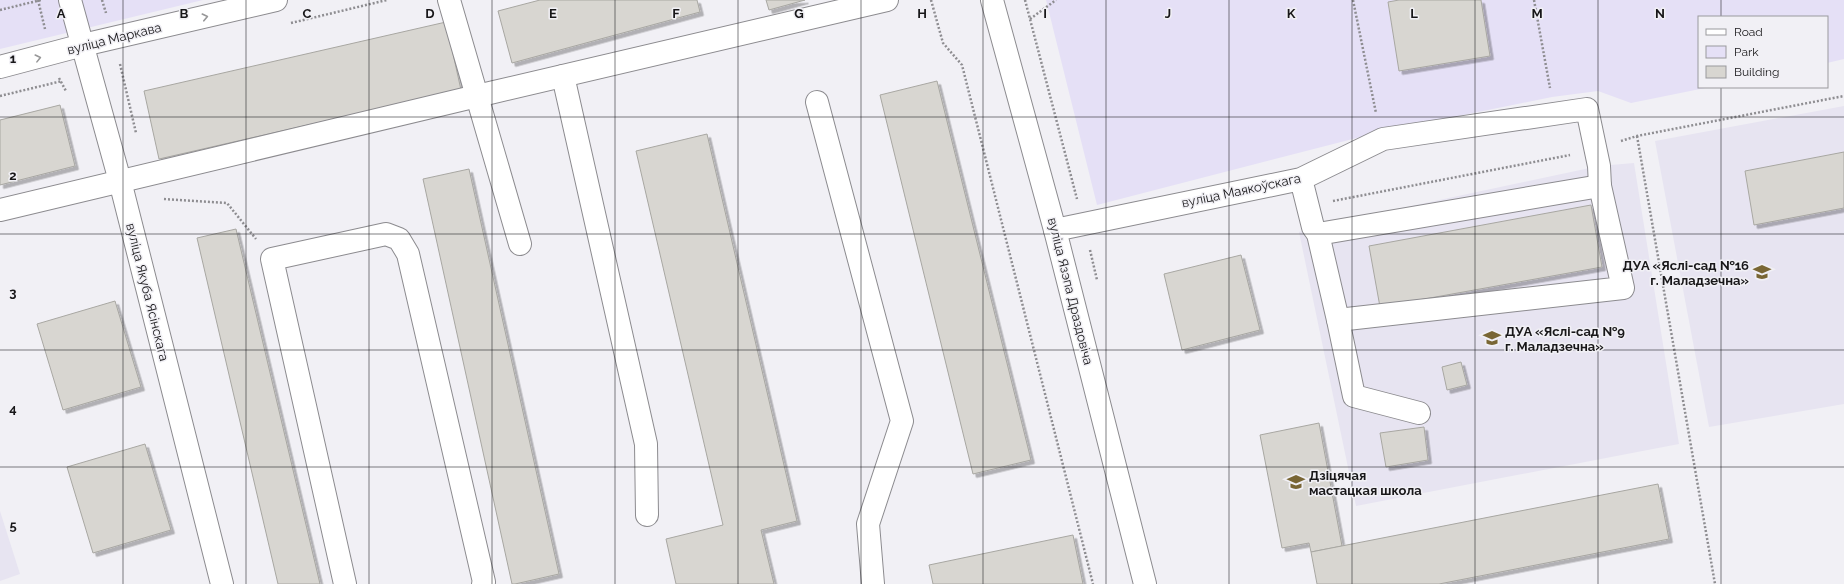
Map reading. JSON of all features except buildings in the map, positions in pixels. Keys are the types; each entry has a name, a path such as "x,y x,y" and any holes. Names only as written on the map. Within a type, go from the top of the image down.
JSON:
{"street":[{"name":"вуліца Якуба Ясінскага","path":"70,0 120,181 222,584"},
{"name":"вуліца Маркава","path":"0,67 83,45 276,0"},
{"path":"449,0 520,244"},
{"path":"0,210 887,0"},
{"name":"вуліца Язэпа Драздовіча","path":"992,0 1055,230 1145,584"},
{"path":"563,76 646,444 647,515"},
{"path":"817,102 902,421 868,524 873,584"},
{"name":"вуліца Маякоўскага","path":"1055,230 1301,179 1383,139 1588,108 1596,150"},
{"path":"1338,320 1623,288 1600,186 1599,166 1596,150"},
{"path":"1301,179 1313,227 1318,234 1354,396 1419,413"},
{"path":"1318,234 1600,186"},
{"path":"345,584 272,259 386,234 400,239 408,254 484,582 483,584"}],"path":[{"path":"0,10 41,0"},
{"path":"931,0 943,43 962,65 1093,584"},
{"path":"1025,0 1084,224"},
{"path":"1030,19 1056,0"},
{"path":"1353,0 1377,117"},
{"path":"1534,0 1550,89"},
{"path":"0,96 60,81"},
{"path":"1308,206 1596,150 1638,136 1844,96"},
{"path":"1638,136 1715,584"},
{"path":"159,199 227,203 272,259"},
{"path":"1090,250 1098,249"}],"shaded area":[{"name":"ДУА «Яслі-сад №16 г. Маладзечна»","path":"1844,106 1844,404 1709,427 1655,141"},
{"name":"ДУА «Яслі-сад №9 г. Маладзечна»","path":"1634,163 1679,444 1356,506 1299,232 1313,227 1599,166"},
{"path":"0,511 20,574 0,581"}],"green space":[{"path":"0,0 203,0 0,49"},
{"path":"1046,0 1844,0 1844,59 1828,63 1828,16 1698,16 1698,88 1705,88 1631,103 1598,91 1552,97 1380,132 1097,205"}],"place":[{"name":"ДУА «Яслі-сад №16 г. Маладзечна»","path":"1762,272"},
{"name":"ДУА «Яслі-сад №9 г. Маладзечна»","path":"1492,338"},
{"name":"Дзіцячая мастацкая школа","path":"1296,482"}]}
